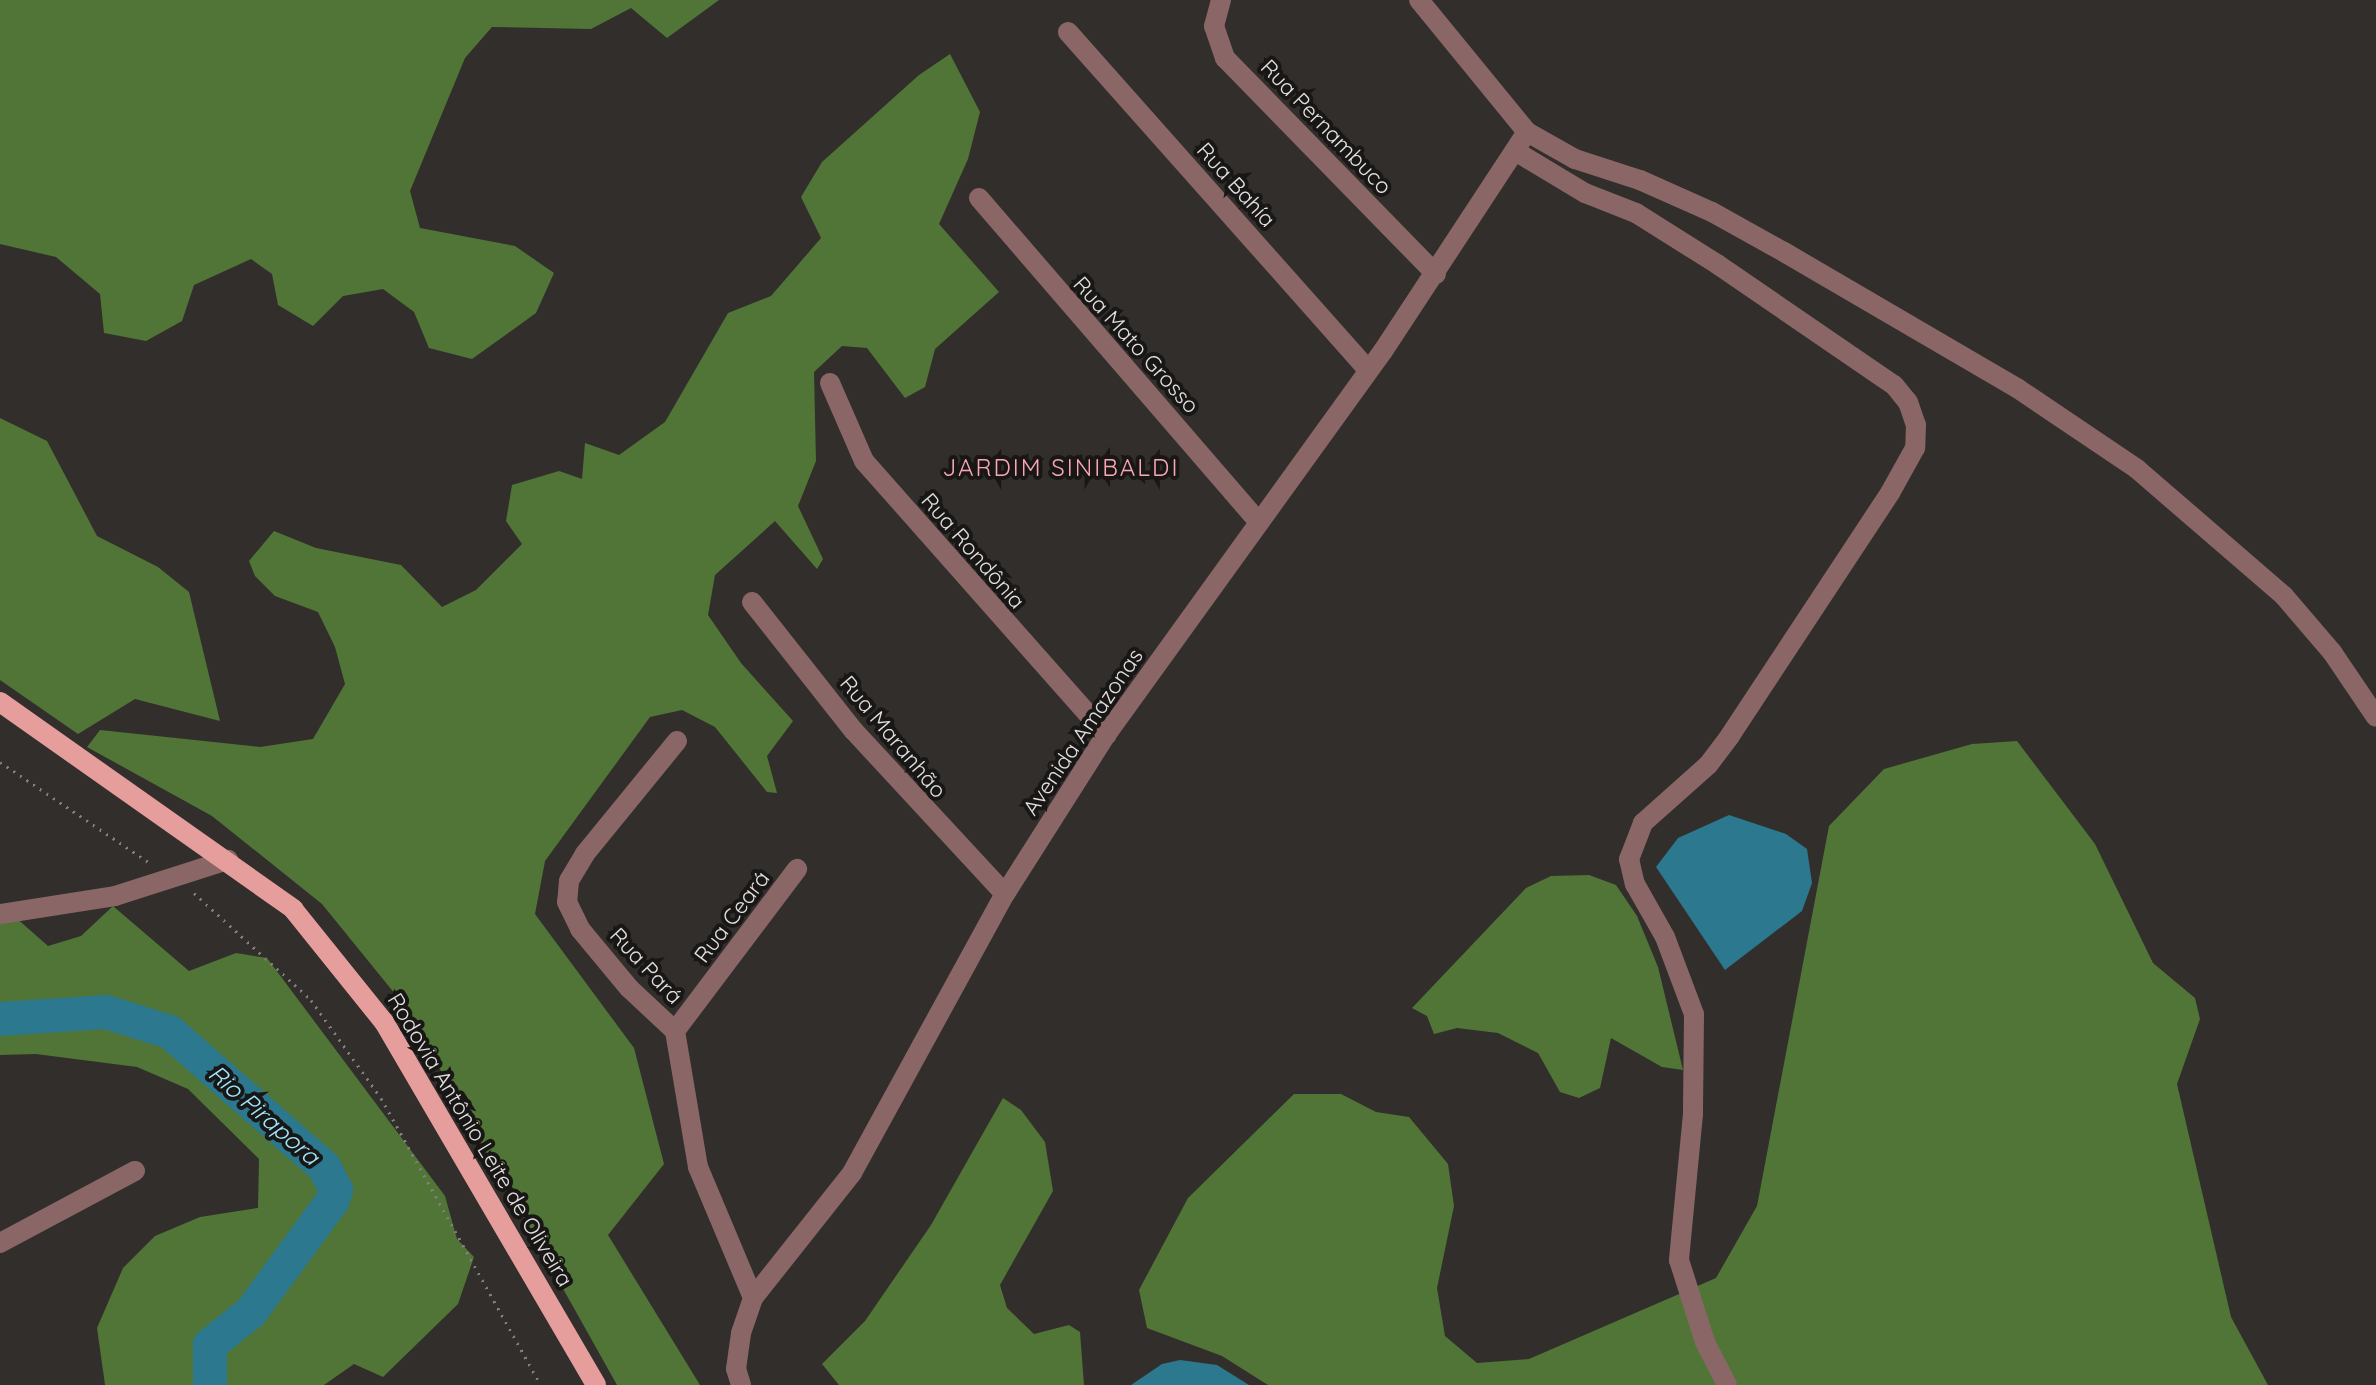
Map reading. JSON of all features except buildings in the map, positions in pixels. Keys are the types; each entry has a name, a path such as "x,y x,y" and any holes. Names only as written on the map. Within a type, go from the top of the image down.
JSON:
{"main road":[{"name":"Rodovia Antônio Leite de Oliveira","path":"0,702 228,860 293,909 384,1022 596,1385"}],"street":[{"name":"Rua Pernambuco","path":"1221,0 1214,26 1225,58 1436,274"},
{"path":"1419,0 1527,132 1575,159 1640,180 1712,212 2062,417 2200,519 2284,596 2332,652 2376,717"},
{"name":"Rua Bahía","path":"1068,32 1368,370"},
{"name":"Avenida Amazonas","path":"741,1385 736,1369 739,1345 753,1298 852,1173 1005,894 1106,735 1436,274 1527,132"},
{"path":"1515,151 1585,193 1636,213 1717,264 1894,385 1908,402 1916,425 1915,448 1890,493 1755,698 1708,765 1643,823 1629,859 1635,884 1665,937 1694,1014 1693,1114 1679,1260 1705,1342 1727,1385"},
{"name":"Rua Mato Grosso","path":"979,198 1259,522"},
{"name":"Rua Rondônia","path":"830,383 864,461 1106,735"},
{"name":"Rua Maranhão","path":"752,602 854,731 1005,894"},
{"name":"Rua Pará","path":"677,741 585,854 569,881 567,902 580,929 629,988 675,1031 698,1167 753,1298"},
{"path":"0,914 68,907 228,860"},
{"name":"Rua Ceará","path":"675,1031 797,869"},
{"path":"0,1243 135,1171"}],"path":[{"path":"0,762 171,877 236,927 311,1000 381,1098 541,1385"}],"green space":[{"path":"0,0 719,0 667,38 631,8 591,29 492,27 465,58 410,191 420,228 515,246 554,273 536,313 472,359 429,348 414,312 383,289 343,296 313,326 278,305 272,274 251,259 194,285 182,321 146,341 104,333 100,294 56,257 0,244"},
{"path":"950,54 980,112 968,159 939,224 999,292 935,349 925,387 905,398 867,348 842,346 814,372 816,461 798,506 823,559 817,569 775,521 715,575 708,615 741,663 793,721 767,756 777,793 767,792 715,727 682,710 650,717 545,861 535,914 634,1048 664,1164 608,1235 700,1385 617,1385 404,1005 322,904 212,816 87,747 100,730 260,747 313,739 345,684 335,647 318,612 275,596 255,576 249,561 274,531 316,548 401,565 442,607 476,590 522,544 506,521 512,485 559,471 582,479 585,443 619,455 665,422 728,313 771,296 821,238 801,197 822,162 919,75"},
{"path":"0,418 47,441 97,536 158,567 189,592 220,721 135,699 78,734 0,680"},
{"path":"2017,741 2095,844 2153,963 2195,998 2200,1019 2177,1084 2231,1317 2268,1385 1268,1385 1222,1356 1147,1328 1139,1290 1188,1198 1294,1094 1341,1094 1376,1112 1409,1117 1448,1164 1454,1206 1437,1288 1445,1336 1477,1363 1529,1359 1716,1278 1757,1206 1829,826 1884,769 1972,744"},
{"path":"1589,875 1616,885 1637,916 1658,967 1683,1070 1662,1067 1611,1038 1600,1088 1579,1098 1560,1092 1538,1053 1498,1033 1457,1028 1434,1034 1427,1016 1412,1008 1526,888 1551,876"},
{"path":"113,906 189,971 236,953 267,958 445,1196 457,1239 474,1257 458,1304 383,1377 354,1364 324,1385 105,1385 97,1328 123,1268 155,1236 200,1217 258,1208 259,1159 188,1089 137,1067 36,1054 0,1055 0,919 14,916 48,946 81,936"},
{"path":"1003,1098 1021,1110 1045,1142 1053,1191 1000,1285 1007,1308 1034,1334 1069,1325 1080,1332 1084,1385 839,1385 822,1364 865,1321 931,1225"}],"water":[{"path":"1729,815 1786,834 1807,849 1812,883 1802,911 1725,970 1656,867 1678,838"},
{"path":"1180,1360 1217,1365 1249,1385 1131,1385 1162,1364"}],"waterway":[{"name":"Rio Pirapora","path":"0,1019 106,1012 170,1032 324,1167 336,1190 333,1200 251,1312 210,1345 210,1385"}],"district":[{"name":"JARDIM SINIBALDI","path":"1061,468"}]}
